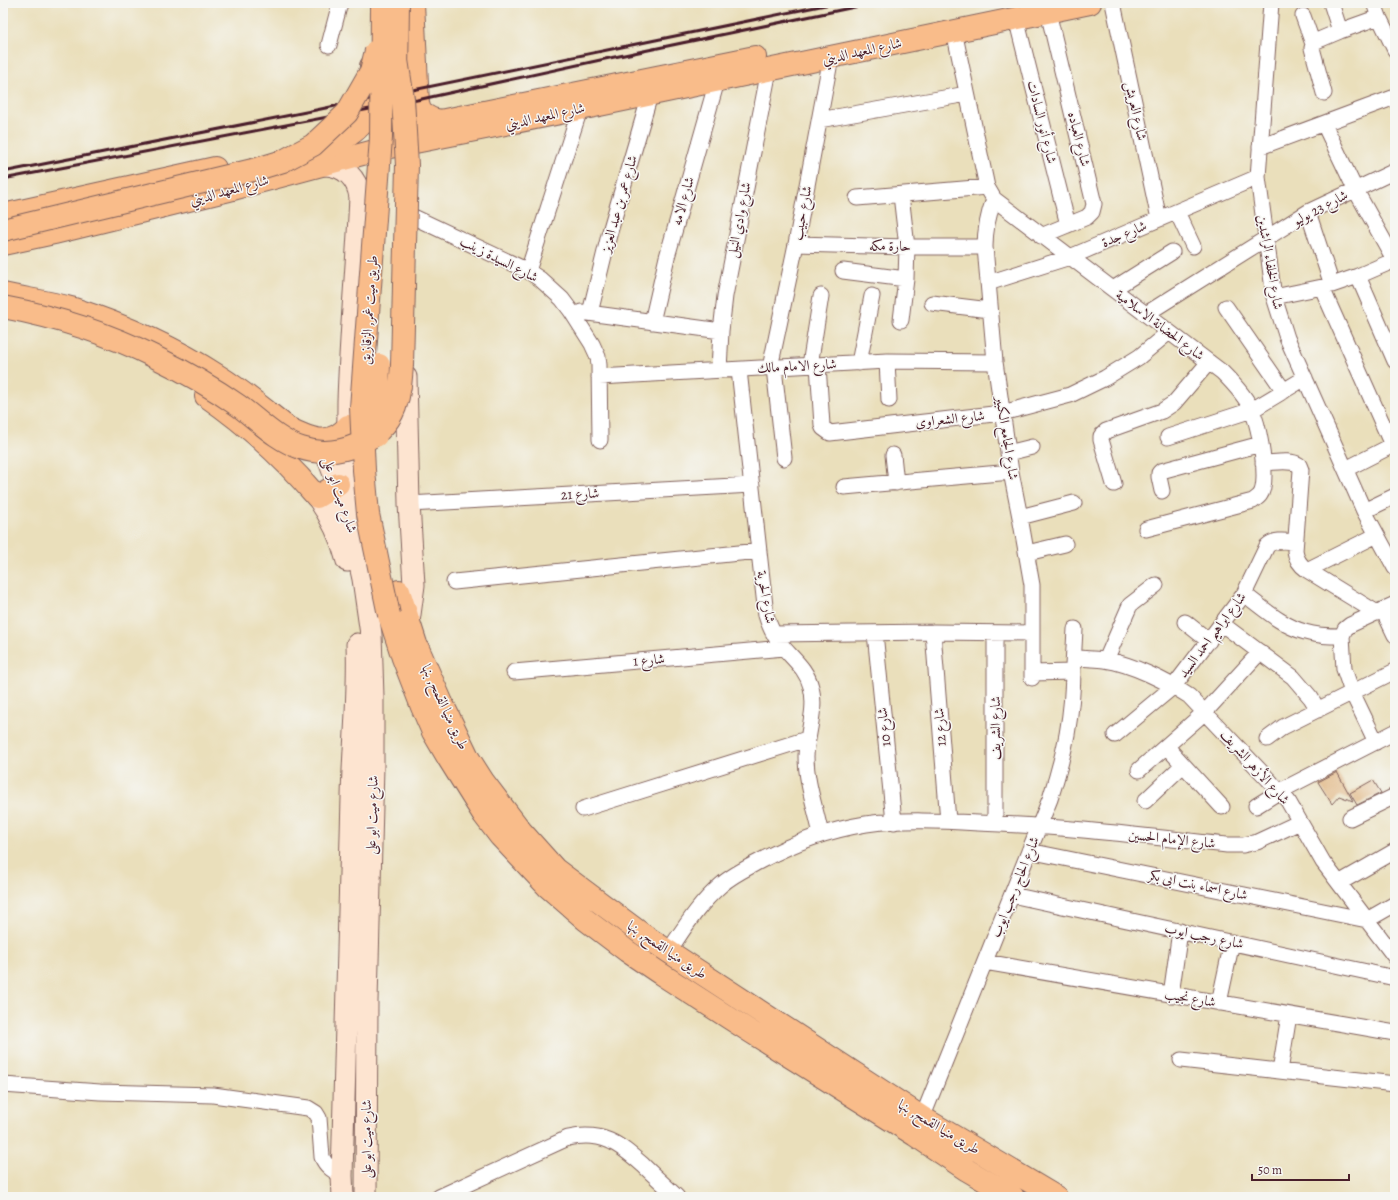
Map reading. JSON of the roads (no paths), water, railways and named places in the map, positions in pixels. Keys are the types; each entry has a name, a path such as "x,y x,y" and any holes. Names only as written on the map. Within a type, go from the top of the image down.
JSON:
{"main road":[{"path":"409,622 414,585 409,504 403,212 413,162 419,151 438,130 432,119 421,113 418,104 413,3"},
{"path":"384,4 367,115 358,128 323,159 346,171 352,177 357,184 360,197 350,357 348,426 350,477 352,498 379,601 385,635 403,658"},
{"path":"3,230 257,169 283,161 313,145 347,114 371,71 384,4"},
{"name":"طريق ميت غمر, الزقازيق","path":"384,4 397,60 396,101 378,379 376,444 381,514 398,591"},
{"name":"طريق ميت غمر, الزقازيق","path":"384,4 381,138 361,408 368,514 389,615"},
{"name":"شارع المعهد الديني","path":"438,130 1021,11 1048,12 1078,4"},
{"name":"شارع المعهد الديني","path":"3,244 54,234 323,159 368,141 412,127 438,130 580,109 954,31 1021,11"},
{"path":"3,307 70,322 155,356 212,388 239,406 281,438 301,448 319,451 341,450 354,446 370,438 384,424 395,407 402,365 407,165 403,99 397,60"},
{"path":"357,184 365,170 384,158 399,157 413,162"},
{"name":"شارع المعهد الديني","path":"3,215 236,164 323,159"},
{"path":"3,294 70,308 130,329 157,341 222,378 288,428 304,435 321,440 328,440 338,436 348,426"},
{"path":"3,317 54,330 113,350 170,375 196,390 247,426 292,468 317,497 338,484"},
{"name":"شارع ميت ابو على","path":"321,440 338,484 352,529 363,579 370,634 373,697 373,766 367,1001 366,1197"},
{"name":"شارع ميت ابو على","path":"317,497 336,528 346,557 355,613 357,646 342,1176 343,1197"},
{"name":"طريق منيا القمح, بنها","path":"398,591 416,644 469,759 513,820 555,869 642,934 919,1126 967,1170 1013,1197"},
{"name":"طريق منيا القمح, بنها","path":"389,615 403,658 433,732 447,756 496,831 548,887 586,920 627,951 751,1032 919,1126 979,1151 1056,1197"},
{"path":"627,951 642,934"},
{"path":"967,1170 979,1151"}],"street":[{"path":"329,45 340,3"},
{"name":"شارع العريش","path":"1113,3 1159,219"},
{"name":"شارع الخلفاء الراشدين","path":"1271,3 1258,178 1274,297 1286,338 1364,511 1395,568"},
{"path":"1331,3 1340,31"},
{"path":"1374,3 1395,50"},
{"name":"شارع أنور السادات","path":"1021,11 1068,225"},
{"name":"شارع العباده","path":"1041,236 1087,217 1092,212 1094,204 1048,12"},
{"path":"1303,16 1313,44 1312,48 1324,93"},
{"path":"1313,44 1316,41 1340,31 1379,17"},
{"name":"شارع الجامع الكبير","path":"954,31 967,94 991,193 984,247 995,362 1002,413 1011,472 1032,585 1032,675 1073,669"},
{"name":"شارع حبيب","path":"784,458 772,368 831,57"},
{"name":"شارع وادي النيل","path":"719,370 725,296 768,70"},
{"name":"شارع الامه","path":"652,322 667,257 717,81"},
{"path":"819,120 967,94"},
{"name":"شارع عمر بن عبد العزيز","path":"590,313 609,235 650,95"},
{"path":"1260,147 1395,98"},
{"path":"528,271 580,109"},
{"path":"1274,297 1327,286 1358,276 1395,261 1355,189 1324,124"},
{"name":"شارع 23 يوليو","path":"1146,314 1308,212 1395,171"},
{"name":"شارع جدة","path":"988,283 1070,257 1258,178"},
{"path":"857,198 901,195 991,193"},
{"name":"شارع الحضانة الاسلامية","path":"991,193 1041,236 1209,362 1235,385 1252,410 1261,444 1263,463 1263,488 1260,495 1253,501 1146,529"},
{"path":"901,195 907,247 906,279 901,320"},
{"name":"شارع السيدة زينب","path":"403,212 528,271 551,288 571,311 595,350 599,365 600,440"},
{"path":"1177,212 1193,246"},
{"path":"1308,212 1327,286 1393,444 1346,469"},
{"name":"حارة مكه","path":"796,244 907,247 984,247"},
{"path":"1113,289 1172,252"},
{"path":"843,271 906,279"},
{"path":"1358,276 1395,361"},
{"path":"814,365 821,296"},
{"path":"859,363 872,296"},
{"path":"932,303 990,310"},
{"path":"1226,307 1284,391"},
{"path":"571,311 721,331"},
{"name":"شارع الشعراوى","path":"814,365 822,425 826,431 830,433 1002,413 1070,395 1105,378 1138,357 1169,332"},
{"path":"887,361 889,400"},
{"name":"شارع الامام مالك","path":"600,377 887,361 995,362"},
{"path":"1114,484 1101,436 1106,431 1168,408 1209,362"},
{"name":"شارع الحرية","path":"739,370 766,615 774,634 784,648 803,668 811,685 813,703 807,739 807,770 821,835"},
{"path":"1168,437 1252,410 1305,378"},
{"path":"1162,490 1158,477 1161,471 1261,444"},
{"path":"1008,453 1032,447"},
{"path":"893,455 896,483"},
{"path":"1263,463 1296,462 1301,470 1296,542 1296,559 1301,566 1385,609 1395,635"},
{"path":"844,487 1011,472"},
{"name":"شارع 21","path":"409,504 752,485"},
{"path":"1364,511 1395,496"},
{"path":"1020,517 1074,503"},
{"path":"1307,570 1377,535"},
{"name":"شارع ابراهيم احمد السيد","path":"1115,734 1174,686 1244,594 1266,546 1276,541 1296,542"},
{"path":"1027,553 1065,544"},
{"path":"454,582 759,551"},
{"path":"1073,669 1074,663 1080,658 1106,660 1130,605 1156,586"},
{"path":"1244,594 1287,625 1304,632 1323,636 1342,636"},
{"path":"1376,742 1352,692 1344,669 1342,636 1345,629 1350,625 1385,609"},
{"path":"1185,622 1209,641"},
{"path":"1222,624 1293,678 1311,698 1318,710"},
{"name":"شارع الحاج رجب ايوب","path":"919,1126 1050,799 1070,725 1073,699 1075,629"},
{"path":"774,634 933,632 1032,633"},
{"name":"شارع 12","path":"933,632 948,821"},
{"name":"شارع 10","path":"875,633 894,822"},
{"name":"شارع الشريف","path":"994,633 995,823"},
{"name":"شارع 1","path":"514,672 784,648"},
{"path":"1139,770 1205,712 1260,652"},
{"name":"شارع الأزهر الشريف","path":"1106,660 1174,686 1189,696 1205,712 1280,791 1294,811 1320,857 1395,957"},
{"path":"1267,739 1283,727 1395,671"},
{"path":"1256,806 1280,791 1395,732"},
{"path":"582,809 807,739"},
{"path":"1166,746 1222,807"},
{"path":"1145,801 1182,765"},
{"path":"1350,818 1395,796"},
{"name":"شارع الإمام الحسين","path":"668,952 696,909 722,884 742,871 780,850 821,835 866,824 948,821 995,823 1227,845 1243,845 1257,842 1300,822"},
{"name":"شارع اسماء بنت ابى بكر","path":"1029,850 1367,920"},
{"path":"1339,883 1395,852"},
{"name":"شارع رجب ايوب","path":"1012,895 1395,978"},
{"path":"1367,920 1395,904"},
{"path":"1171,994 1180,931"},
{"path":"1219,1003 1232,942"},
{"name":"شارع نجيب","path":"985,962 1395,1033"},
{"path":"1280,1071 1289,1015"},
{"path":"1181,1060 1395,1084"},
{"path":"3,1085 100,1092 213,1095 308,1108 316,1113 319,1118 322,1157 324,1162 342,1176"},
{"path":"439,1197 568,1138 593,1136 610,1141 626,1150 677,1197"}],"railway":[{"path":"3,172 316,110 835,3"},
{"path":"3,179 417,100 874,3"}]}
